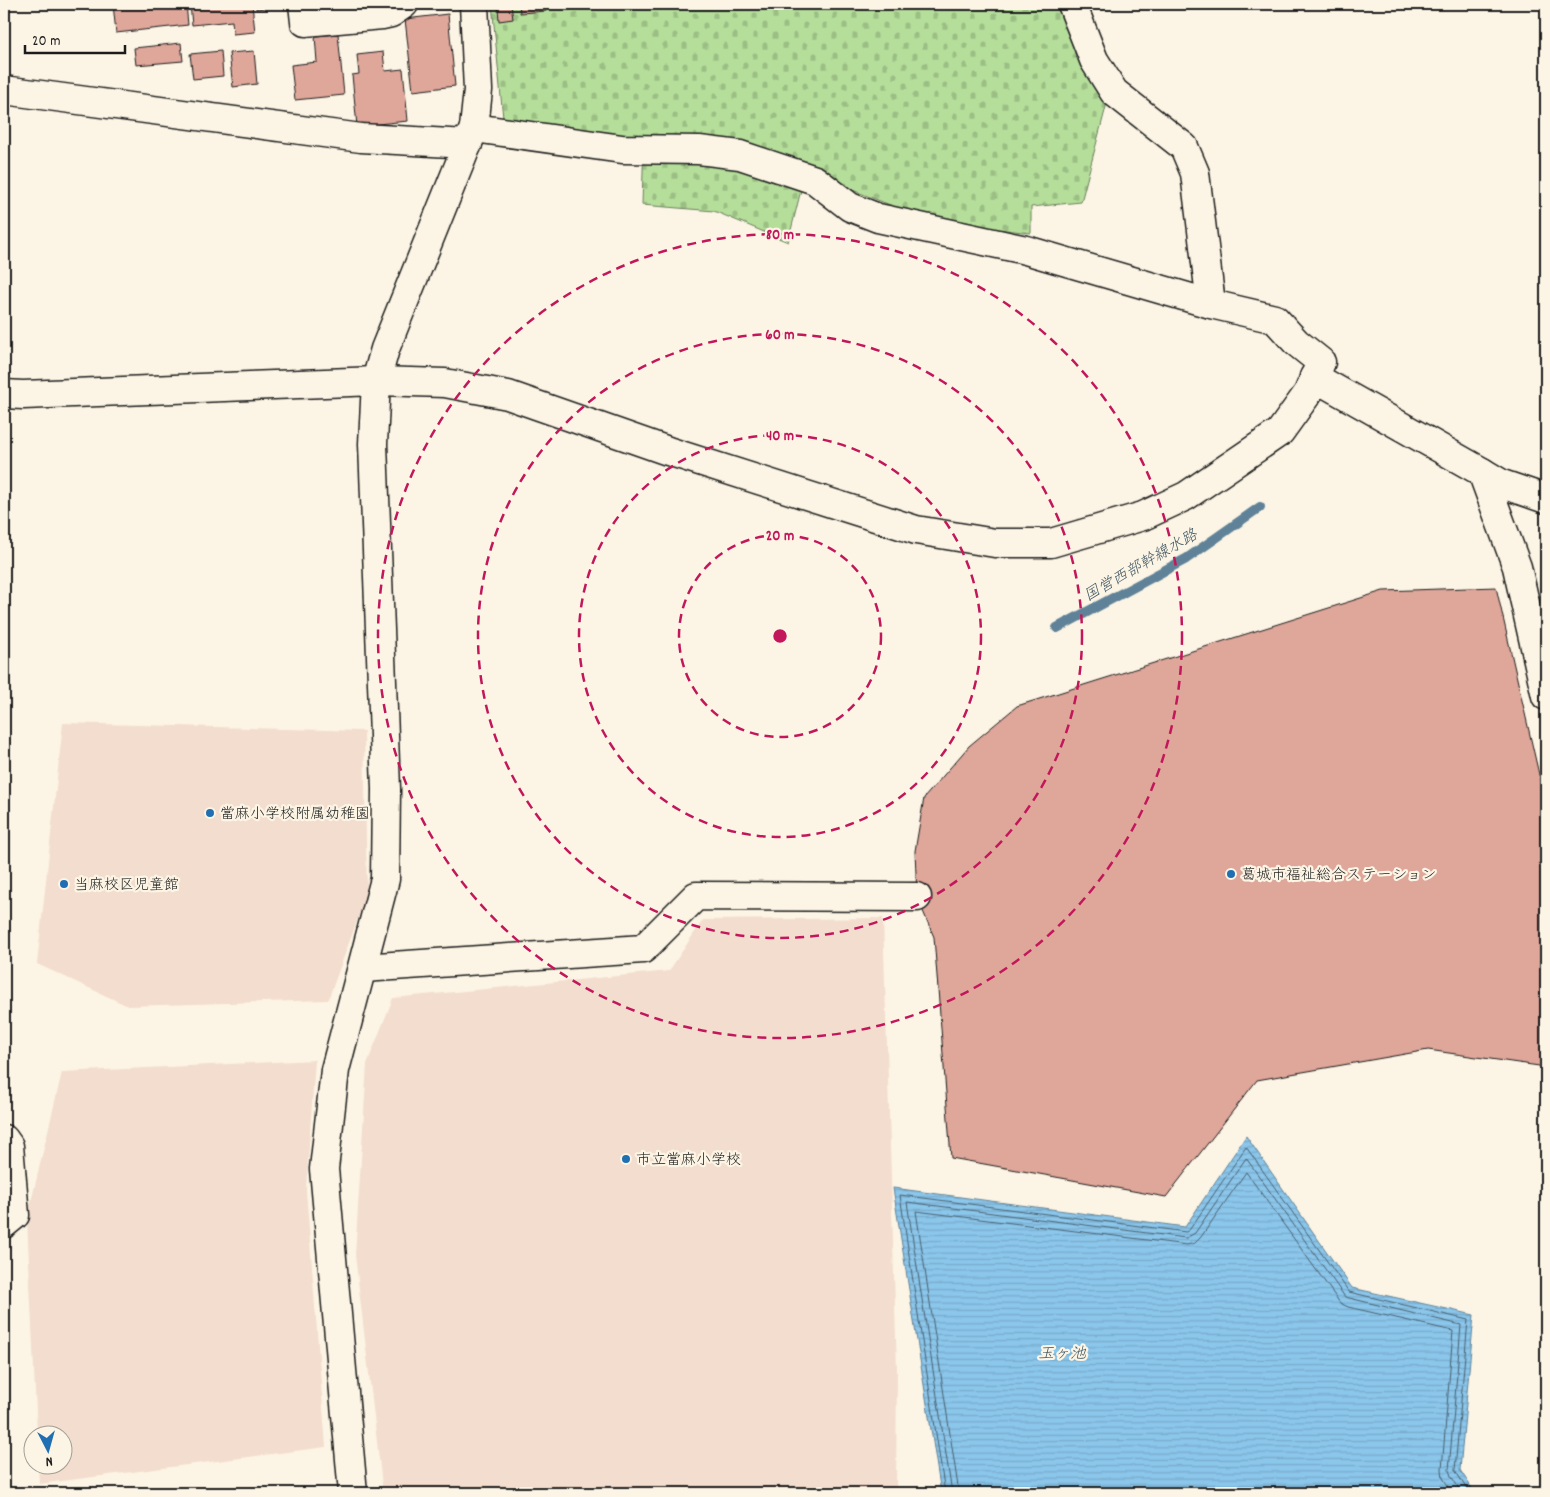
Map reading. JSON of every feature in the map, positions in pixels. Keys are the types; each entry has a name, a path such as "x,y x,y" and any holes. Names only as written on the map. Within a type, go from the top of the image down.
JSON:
{"street":[{"path":"303,4 305,22 382,15 391,13 404,4"},
{"path":"352,1493 324,1169 335,1070 385,880 386,789 373,444 376,381 385,349 471,136 478,90 474,4"},
{"path":"1072,4 1094,60 1114,92 1184,147 1196,173 1211,304"},
{"path":"4,90 361,138 471,136 622,149 699,150 740,155 815,180 850,207 878,218 1026,250 1211,304 1275,319 1296,342 1317,370 1502,484 1546,499"},
{"path":"4,394 23,395 376,381 444,383 508,395 668,451 916,530 995,543 1051,542 1143,516 1186,496 1280,432 1308,393 1317,370"},
{"path":"1482,472 1517,567 1546,696"},
{"path":"363,968 643,949 696,896 917,896"},
{"path":"4,1139 9,1146 15,1215 4,1224"}],"shaded area":[{"name":"當麻小学校附属幼稚園","path":"63,723 364,731 367,894 328,1000 128,1006 37,964"},
{"name":"市立當麻小学校","path":"883,918 897,1370 896,1493 383,1493 355,1255 367,1064 393,998 669,971 703,920"},
{"path":"315,1060 306,1190 326,1447 39,1484 38,1474 72,1474 72,1424 37,1424 27,1219 62,1072"}],"green space":[{"path":"492,4 1063,4 1107,103 1081,202 1031,207 1031,233 930,221 855,191 807,166 788,242 714,211 642,205 644,138 503,118"}],"water":[{"name":"玉ヶ池","path":"1246,1136 1352,1288 1474,1315 1460,1470 1475,1493 941,1493 893,1188 1185,1227"}],"building":[{"path":"113,4 186,4 188,25 116,33"},
{"path":"190,4 252,4 255,32 233,34 232,21 192,25"},
{"path":"256,4 290,4 290,5 256,9"},
{"path":"519,4 545,4 546,11 520,13"},
{"path":"511,5 513,19 499,21 498,7"},
{"path":"448,14 455,86 413,91 405,19"},
{"path":"338,34 344,95 295,100 291,65 317,62 315,36"},
{"path":"181,43 183,61 136,65 134,48"},
{"path":"221,51 223,76 193,79 190,54"},
{"path":"254,51 257,84 233,87 229,53"},
{"path":"383,52 385,71 403,69 408,121 357,126 352,75 359,74 357,55"},
{"name":"葛城市福祉総合ステーション","path":"1496,587 1546,805 1546,1067 1428,1050 1257,1080 1166,1197 951,1158 934,937 917,897 915,851 924,798 969,746 1017,706 1383,591"}],"waterway":[{"name":"国営西部幹線水路","path":"1057,628 1186,559 1260,507"}],"place":[{"name":"當麻小学校附属幼稚園","path":"210,813"},
{"name":"葛城市福祉総合ステーション","path":"1231,874"},
{"name":"当麻校区児童館","path":"64,884"},
{"name":"市立當麻小学校","path":"626,1159"}]}
